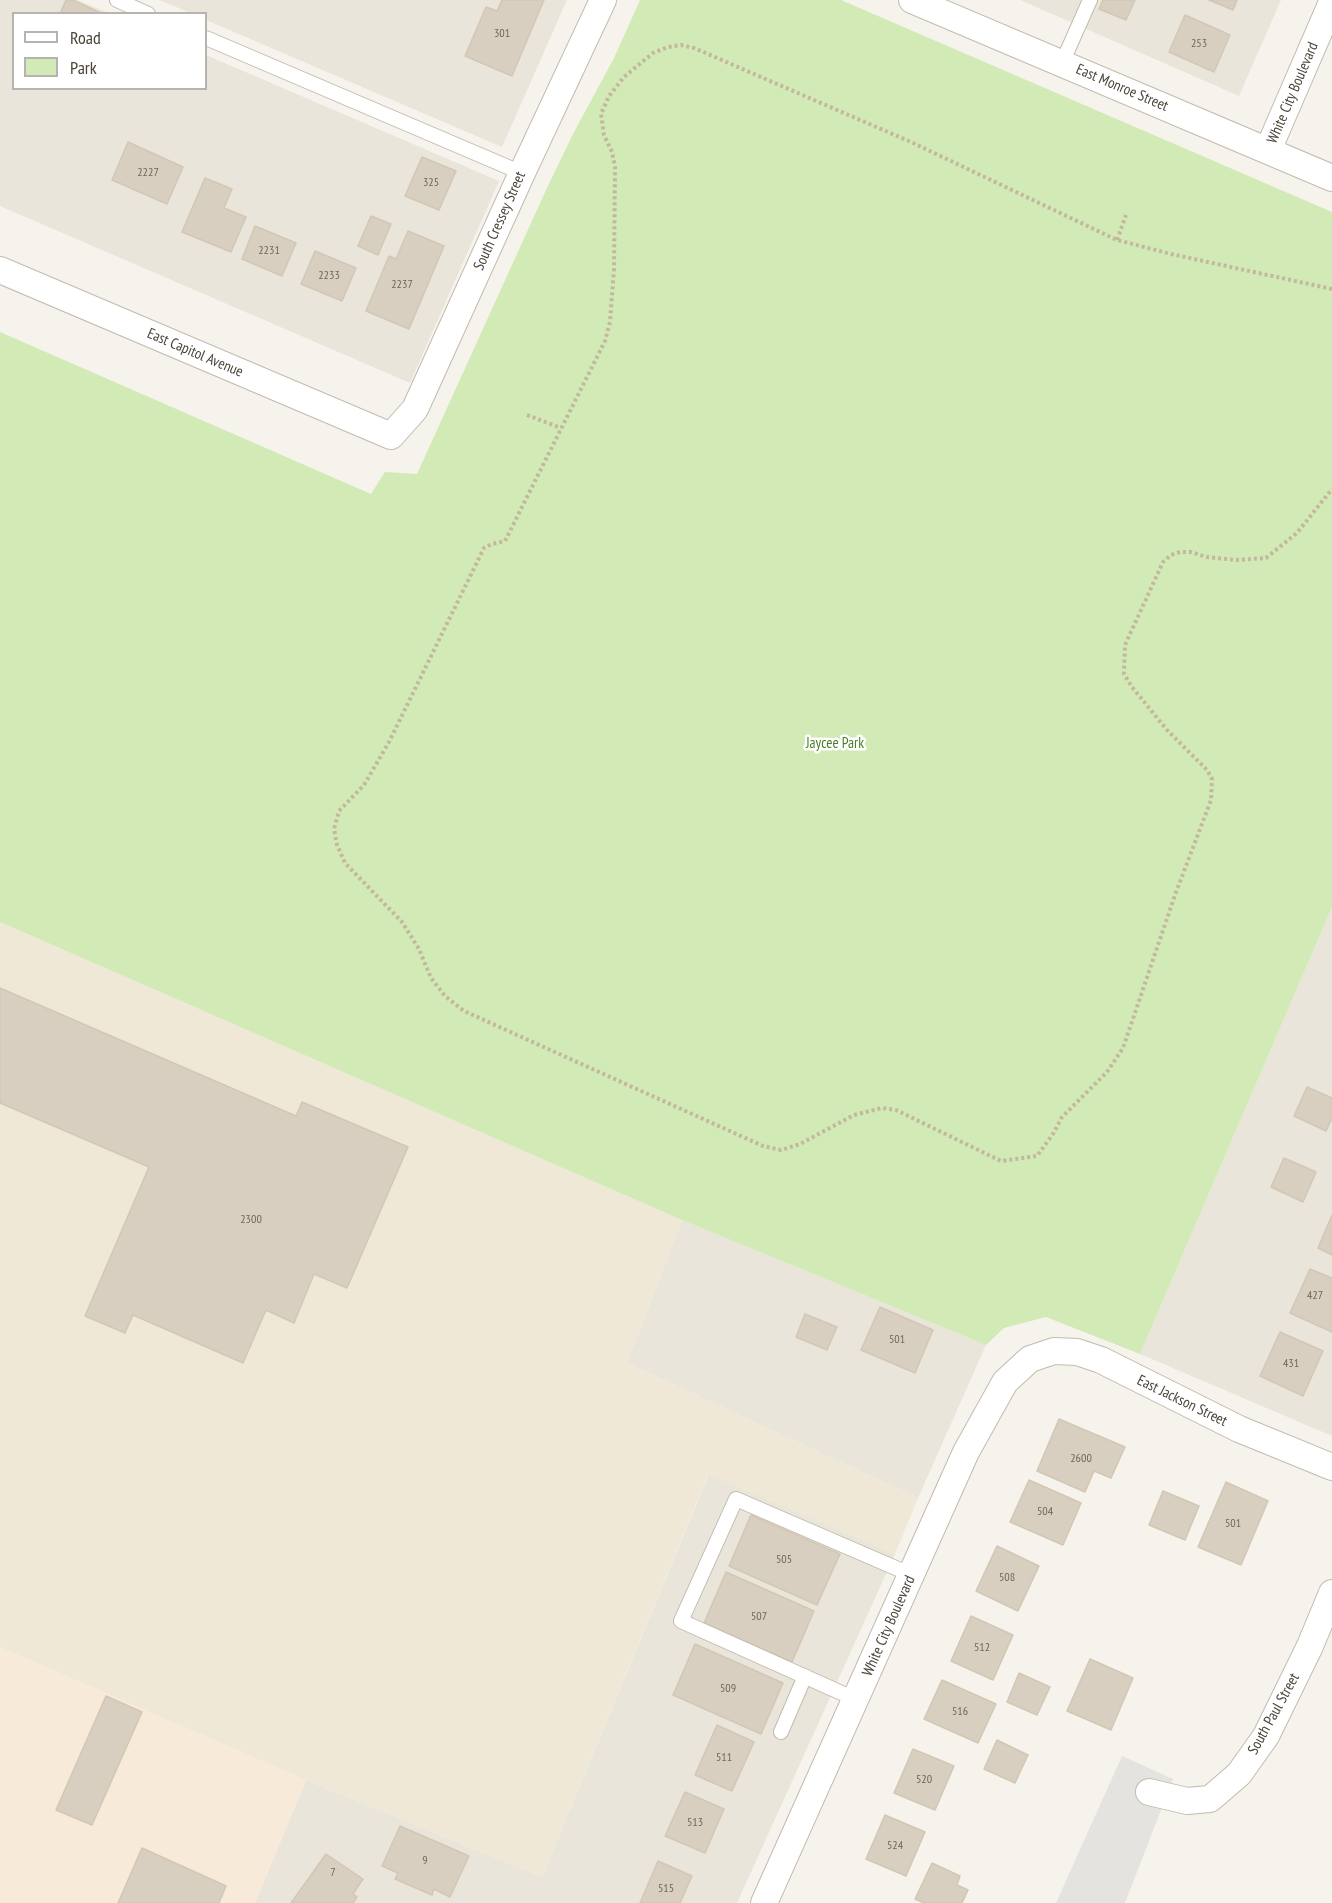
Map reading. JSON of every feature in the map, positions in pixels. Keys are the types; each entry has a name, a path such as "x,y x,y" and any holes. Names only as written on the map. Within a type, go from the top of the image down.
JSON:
{"street":[{"name":"South Cressey Street","path":"391,436 416,409 603,0"},
{"name":"East Monroe Street","path":"912,0 1332,178"},
{"name":"White City Boulevard","path":"1268,150 1332,2"},
{"name":"East Capitol Avenue","path":"0,270 391,436"},
{"name":"East Jackson Street","path":"1030,1359 1054,1351 1077,1352 1101,1360 1239,1429 1332,1467"},
{"name":"White City Boulevard","path":"764,1903 966,1452 1005,1382 1030,1359"},
{"name":"South Paul Street","path":"1149,1792 1187,1801 1210,1799 1239,1774 1266,1736 1310,1646 1332,1593"}],"lane":[{"path":"117,0 144,12"},
{"path":"1062,63 1090,0"},
{"path":"207,38 522,173"},
{"path":"855,1700 681,1621 736,1499 912,1575"},
{"path":"781,1732 805,1676"}],"path":[{"path":"1332,289 1117,240 839,109 694,48 681,45 653,53 624,77 609,96 601,114 604,135 612,152 615,167 614,269 610,322 605,341 505,541 492,544 484,549 389,742 364,784 339,811 334,829 337,845 345,863 402,922 419,949 431,978 445,996 464,1011 763,1146 781,1150 800,1144 854,1115 882,1108 896,1110 1001,1161 1037,1156 1062,1117 1107,1072 1123,1048 1213,789 1212,779 1207,770 1167,730 1124,674 1125,645 1163,562 1171,555 1191,552 1206,557 1236,560 1266,558 1298,533 1332,489"},
{"path":"1117,240 1126,215"},
{"path":"527,415 561,428"}],"shaded area":[{"path":"0,0 77,0 107,12 12,12 12,90 207,90 207,55 499,181 410,383 0,206"},
{"path":"159,0 567,0 502,147 207,20 207,12 189,12"},
{"path":"1020,0 1281,0 1239,96"},
{"path":"1332,907 1332,1436 1140,1354"},
{"path":"0,922 682,1220 627,1363 918,1498 895,1554 708,1475 542,1877 306,1780 0,1647"},
{"path":"682,1220 986,1345 918,1498 627,1363"},
{"path":"709,1474 895,1554 737,1903 255,1903 306,1780 542,1877"},
{"path":"0,1647 306,1780 255,1903 0,1903"},
{"path":"1122,1756 1173,1779 1125,1903 1056,1903"}],"green space":[{"name":"Jaycee Park","path":"640,0 841,0 1332,212 1332,907 1140,1354 1046,1317 1004,1328 986,1345 682,1220 0,922 0,332 371,494 385,472 417,474 546,190 614,58"}],"building":[{"path":"66,0 73,0 99,12 61,12"},
{"path":"502,0 544,0 512,76 465,56 486,7 497,11"},
{"path":"1103,0 1135,0 1126,20 1099,9"},
{"path":"1209,0 1237,0 1233,10"},
{"path":"1185,15 1230,35 1214,72 1169,52"},
{"path":"128,142 183,167 167,204 112,180"},
{"path":"422,157 456,171 439,210 405,196"},
{"path":"205,178 232,189 224,208 246,217 231,252 182,232"},
{"path":"371,216 391,224 378,255 358,246"},
{"path":"255,226 296,243 282,276 242,259"},
{"path":"408,231 444,246 409,329 366,311 389,256 396,259"},
{"path":"315,251 356,268 342,301 301,284"},
{"path":"0,988 296,1116 302,1102 408,1147 347,1288 314,1274 294,1323 266,1310 243,1363 133,1315 125,1333 85,1316 149,1167 0,1103"},
{"path":"1307,1087 1332,1098 1332,1118 1326,1131 1294,1116"},
{"path":"1284,1158 1316,1172 1303,1202 1271,1187"},
{"path":"1332,1215 1332,1255 1318,1248"},
{"path":"1310,1269 1332,1278 1332,1332 1290,1313"},
{"path":"880,1307 933,1330 915,1373 861,1350"},
{"path":"805,1314 837,1327 827,1350 796,1337"},
{"path":"1280,1332 1323,1351 1303,1396 1260,1376"},
{"path":"1059,1419 1125,1447 1111,1478 1094,1471 1085,1492 1037,1471"},
{"path":"1029,1480 1081,1503 1063,1545 1010,1522"},
{"path":"1226,1482 1268,1501 1241,1565 1198,1547"},
{"path":"1163,1491 1199,1506 1185,1540 1149,1525"},
{"path":"751,1515 840,1554 817,1605 729,1566"},
{"path":"997,1546 1039,1566 1018,1611 976,1591"},
{"path":"726,1572 814,1611 792,1662 704,1623"},
{"path":"971,1616 1013,1635 993,1680 951,1661"},
{"path":"695,1644 783,1683 761,1734 673,1695"},
{"path":"1090,1659 1133,1678 1111,1730 1067,1711"},
{"path":"1019,1673 1050,1687 1037,1715 1007,1702"},
{"path":"942,1680 996,1704 978,1743 924,1719"},
{"path":"106,1696 142,1712 92,1825 56,1810"},
{"path":"717,1725 754,1742 732,1791 695,1775"},
{"path":"997,1740 1028,1755 1015,1783 984,1769"},
{"path":"913,1749 954,1766 935,1810 894,1793"},
{"path":"685,1792 724,1809 705,1853 665,1836"},
{"path":"885,1815 925,1832 906,1876 866,1859"},
{"path":"400,1826 469,1856 450,1897 434,1889 432,1895 395,1879 398,1873 382,1866"},
{"path":"142,1848 226,1886 219,1903 118,1903"},
{"path":"326,1854 363,1879 353,1894 357,1897 353,1903 291,1903"},
{"path":"658,1861 692,1876 680,1903 640,1903"},
{"path":"932,1863 960,1876 957,1885 968,1890 962,1903 924,1903 915,1899"}]}
